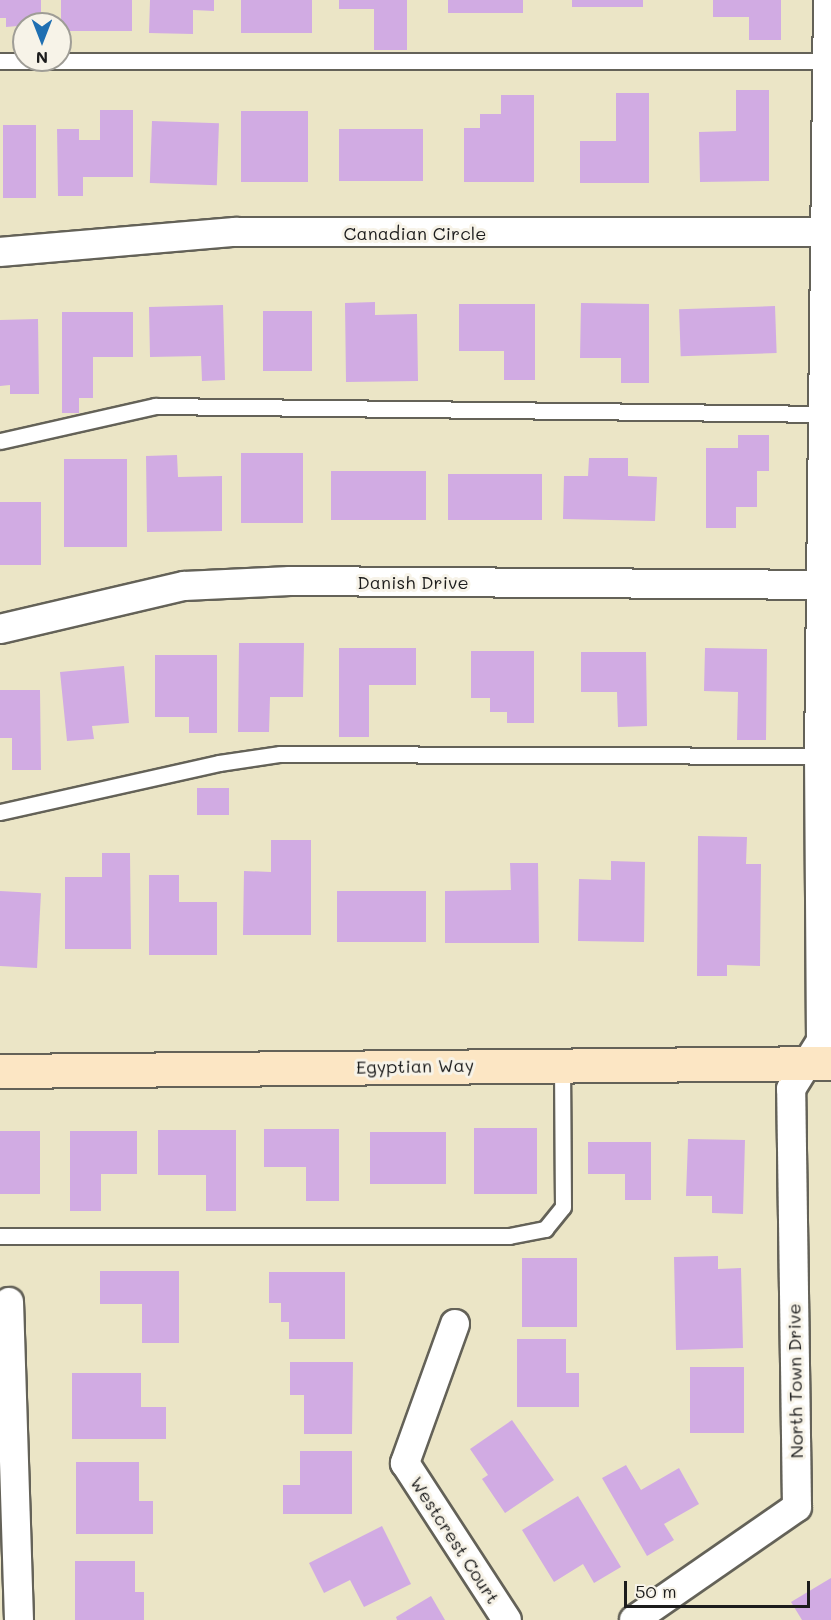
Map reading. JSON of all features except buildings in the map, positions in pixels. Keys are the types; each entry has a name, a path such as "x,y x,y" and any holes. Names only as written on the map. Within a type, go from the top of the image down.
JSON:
{"street":[{"path":"820,1063 819,756 827,585 828,0"},
{"name":"Canadian Circle","path":"0,252 235,232 828,232"},
{"name":"Danish Drive","path":"0,629 184,586 290,581 827,585"},
{"name":"Egyptian Way","path":"0,1071 820,1063"},
{"name":"North Town Drive","path":"634,1620 797,1507 791,1089 820,1063"},
{"path":"9,1302 19,1620"},
{"name":"Westcrest Court","path":"455,1324 405,1463 507,1620"}],"lane":[{"path":"0,61 829,61"},
{"path":"0,441 155,406 828,414"},
{"path":"0,812 219,763 280,754 819,756"},
{"path":"0,1236 509,1236 545,1229 563,1207 562,1065"}]}
